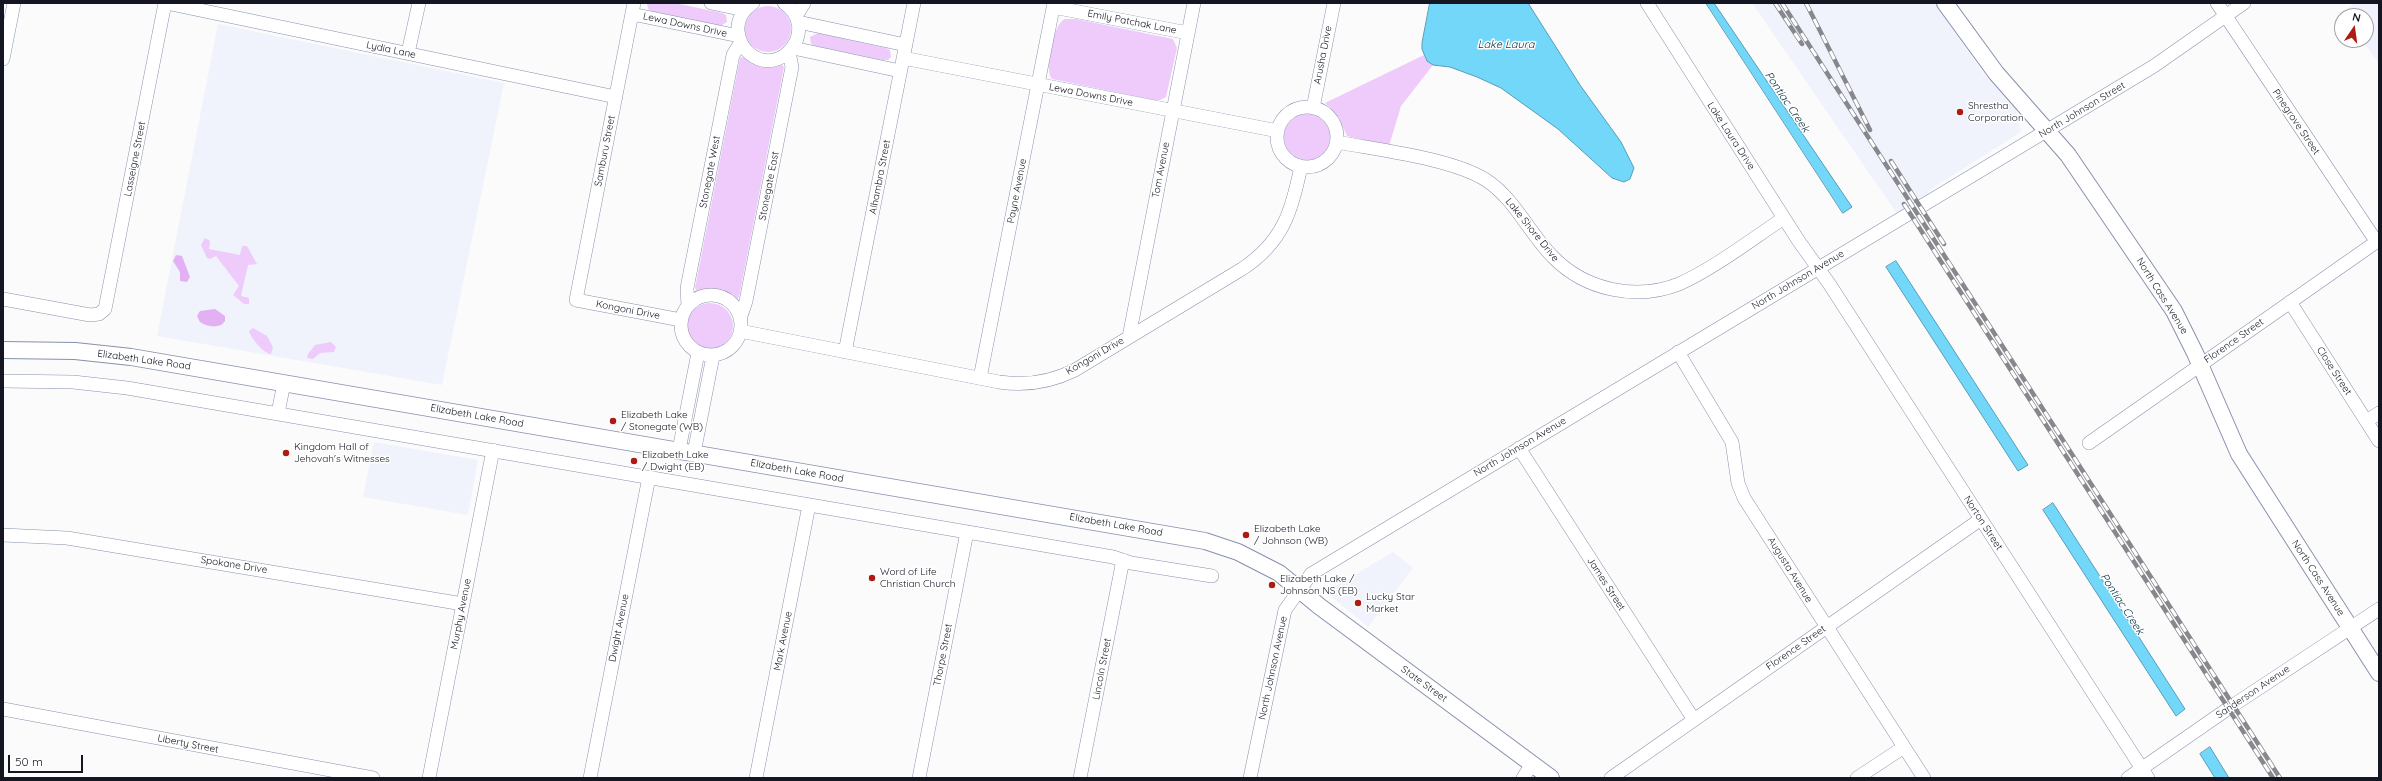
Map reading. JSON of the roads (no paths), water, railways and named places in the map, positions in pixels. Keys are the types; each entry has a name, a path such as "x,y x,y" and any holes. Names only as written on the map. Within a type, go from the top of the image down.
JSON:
{"main road":[{"name":"North Cass Avenue","path":"1945,3 1988,63 2081,173 2174,312 2189,339 2239,454 2379,673"},
{"name":"Elizabeth Lake Road","path":"3,350 75,351 112,354 1200,540 1251,557 1279,573 1299,588"},
{"name":"State Street","path":"1299,588 1319,606 1551,778"}],"street":[{"path":"3,59 14,3"},
{"name":"Lydia Lane","path":"166,3 201,7 408,54 616,97"},
{"name":"Lasseigne Street","path":"3,299 90,316 101,313 106,305 166,3"},
{"path":"408,54 418,3"},
{"path":"711,3 749,6"},
{"path":"784,3 797,19 906,45"},
{"path":"740,39 749,53 762,59 777,59 791,50 798,36 797,19 804,3"},
{"name":"Alhambra Street","path":"845,352 914,3"},
{"name":"Tom Avenue","path":"1129,337 1194,3"},
{"name":"Arusha Drive","path":"1313,108 1334,3"},
{"name":"Lake Laura Drive","path":"1647,3 1784,218 1818,268"},
{"name":"Pinegrove Street","path":"2217,3 2378,240"},
{"name":"North Johnson Street","path":"1915,210 2154,66 2244,3"},
{"name":"Emily Patchak Lane","path":"1053,5 1188,33"},
{"name":"Payne Avenue","path":"980,378 1053,5"},
{"name":"Stonegate West","path":"688,305 687,288 733,55 740,39 739,23 749,6"},
{"name":"Lewa Downs Drive","path":"633,9 740,39"},
{"name":"Samburu Street","path":"576,300 633,9"},
{"path":"791,50 900,71"},
{"name":"Stonegate East","path":"740,325 792,67 791,50"},
{"name":"Lewa Downs Drive","path":"903,58 1278,131"},
{"path":"1299,108 1313,108 1326,114 1332,120 1337,133 1336,142 1331,155 1324,162 1316,166 1302,166 1293,163 1283,154 1279,145 1278,131 1284,119 1291,112 1299,108"},
{"name":"Lake Shore Drive","path":"1336,142 1453,166 1480,176 1506,197 1546,249 1564,267 1589,282 1615,290 1647,292 1679,283 1784,218"},
{"name":"Kongoni Drive","path":"740,325 845,352 980,378 1018,384 1053,379 1075,370 1249,264 1266,250 1279,234 1291,211 1302,166"},
{"name":"North Johnson Avenue","path":"1250,778 1285,610 1310,574 1915,210"},
{"name":"Florence Street","path":"2089,443 2378,240"},
{"name":"Norton Street","path":"1818,268 2145,773"},
{"path":"718,296 731,303 740,325 732,347 726,352 713,356 698,353 684,340 681,320 688,305 700,297 718,296"},
{"name":"Kongoni Drive","path":"576,300 681,320"},
{"name":"Close Street","path":"2290,302 2379,441"},
{"name":"Augusta Avenue","path":"1678,352 1732,442 1738,483 1744,498 1924,778"},
{"path":"686,452 698,353"},
{"path":"686,452 713,356"},
{"path":"3,381 108,385 967,532 1212,576"},
{"path":"278,413 284,383"},
{"path":"2367,421 2379,413"},
{"name":"James Street","path":"1519,448 1694,720"},
{"name":"Murphy Avenue","path":"429,778 493,450"},
{"name":"Dwight Avenue","path":"590,778 649,477"},
{"name":"Mark Avenue","path":"756,778 809,505"},
{"name":"Florence Street","path":"1611,778 1981,519"},
{"name":"Thorpe Street","path":"919,778 967,532"},
{"name":"Spokane Drive","path":"3,535 67,538 463,604"},
{"name":"Lincoln Street","path":"1080,778 1123,560"},
{"name":"Sanderson Avenue","path":"2128,778 2145,773 2379,609"},
{"name":"Liberty Street","path":"3,709 373,778"},
{"path":"1858,778 1904,747"},
{"path":"1523,778 1532,764"}],"water":[{"name":"Lake Laura","path":"1430,3 1528,3 1580,85 1621,142 1634,168 1630,179 1624,182 1612,178 1558,129 1501,88 1450,67 1433,65 1427,61 1422,49 1422,43"},
{"path":"1706,3 1714,3 1852,207 1843,213"},
{"path":"1896,261 2028,465 2018,471 1886,267"},
{"path":"2053,503 2185,709 2176,716 2043,510"},
{"path":"2210,747 2229,778 2215,778 2200,754"}],"railway":[{"path":"1775,3 1802,44"},
{"path":"1782,3 2280,778"},
{"path":"1806,3 1870,130"},
{"path":"1891,161 1944,244"},
{"path":"1904,204 2273,778"}],"place":[{"name":"Shrestha Corporation","path":"1960,112"},
{"name":"Elizabeth Lake / Stonegate (WB)","path":"613,421"},
{"name":"Kingdom Hall of Jehovah's Witnesses","path":"286,453"},
{"name":"Elizabeth Lake / Dwight (EB)","path":"634,461"},
{"name":"Elizabeth Lake / Johnson (WB)","path":"1246,535"},
{"name":"Word of Life Christian Church","path":"872,578"},
{"name":"Elizabeth Lake / Johnson NS (EB)","path":"1272,585"},
{"name":"Lucky Star Market","path":"1358,603"}],"water label":[{"name":"Pontiac Creek","path":"1787,102"},
{"name":"Pontiac Creek","path":"2122,604"}]}
